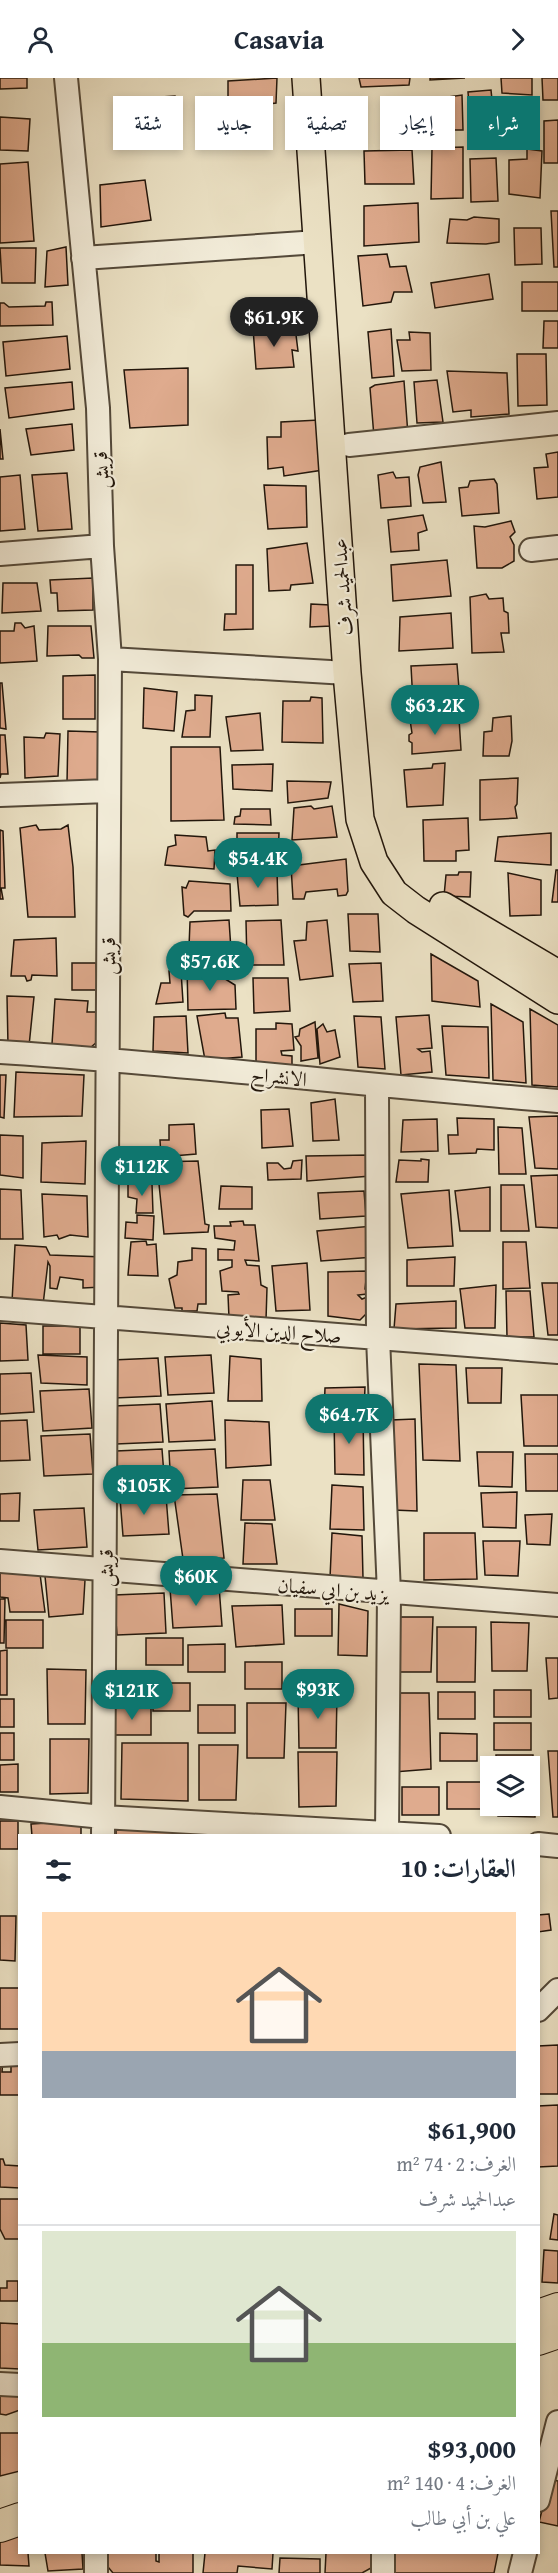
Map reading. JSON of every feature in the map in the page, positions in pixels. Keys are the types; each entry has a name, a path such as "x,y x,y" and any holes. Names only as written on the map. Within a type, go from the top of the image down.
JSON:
{"highway":[{"path":"540,2315 558,2309"},
{"path":"540,2338 558,2332"},
{"path":"0,2505 18,2499"},
{"path":"0,2526 18,2520"}],"main road":[{"name":"عبدالحميد شرف","path":"306,78 347,673 360,819 366,840 383,879 394,893 558,1000"},
{"name":"عبدالحميد شرف","path":"324,78 370,777 379,827 387,853 404,878 429,897 558,974"}],"street":[{"name":"قريش","path":"66,78 98,408 102,546 110,659 108,1317 103,1826"},
{"path":"83,258 318,242"},
{"path":"349,445 558,423"},
{"path":"0,554 102,546"},
{"path":"531,550 558,547"},
{"path":"110,659 347,673"},
{"path":"0,795 108,790"},
{"name":"الانشراح","path":"0,1052 107,1059 377,1087 558,1101"},
{"path":"0,1808 103,1826 387,1834 389,1593 378,1338 377,1087"},
{"name":"صلاح الدين الأيوبي","path":"0,1309 558,1352"},
{"name":"يزيد بن ابي سفيان","path":"0,1561 558,1605"},
{"path":"540,1844 558,1846"},
{"path":"540,1988 558,1990"},
{"path":"540,2008 558,1990"},
{"path":"0,2055 18,2054"},
{"path":"0,2384 18,2385"},
{"path":"540,2492 558,2422"},
{"path":"96,2554 96,2573"},
{"path":"383,2554 383,2573"},
{"path":"520,2573 525,2554"}],"building":[{"path":"0,78 27,78 27,88 0,89"},
{"path":"277,78 276,103 273,103 273,96 228,96 228,81"},
{"path":"359,78 410,78 409,85 361,87"},
{"path":"430,78 465,78 430,80"},
{"path":"501,78 532,78 532,95 502,93"},
{"path":"542,78 558,78 558,100 543,100"},
{"path":"491,90 492,96 468,96 468,92"},
{"path":"462,95 463,130 455,130 455,96"},
{"path":"0,117 30,119 28,151 0,150"},
{"path":"558,120 558,163 544,163 544,121"},
{"path":"455,147 463,147 463,198 431,199 432,150 455,150"},
{"path":"412,150 414,184 365,184 364,151"},
{"path":"527,150 542,151 540,198 509,194 509,160 527,159"},
{"path":"496,158 498,201 471,202 470,159"},
{"path":"28,162 34,241 0,243 0,164"},
{"path":"145,180 151,220 101,227 100,185"},
{"path":"418,203 419,242 364,246 364,206"},
{"path":"551,211 558,211 558,267 554,267"},
{"path":"474,217 499,219 499,242 447,243 450,219 467,220"},
{"path":"514,228 541,228 542,264 515,265"},
{"path":"66,247 68,285 45,287 47,251"},
{"path":"0,248 36,248 35,283 2,283"},
{"path":"387,254 390,267 406,266 412,292 394,292 391,302 363,306 358,256"},
{"path":"489,274 493,299 435,308 431,283"},
{"path":"522,282 558,282 558,311 522,311"},
{"path":"46,302 52,302 53,325 0,326 0,303 9,307 45,306"},
{"path":"544,321 558,321 558,348 543,348"},
{"path":"287,326 286,334 296,335 298,351 292,350 294,367 256,369 253,328"},
{"path":"391,329 394,376 372,378 368,332"},
{"path":"409,332 430,333 431,370 402,371 397,340 410,340"},
{"path":"67,336 70,369 6,376 3,342"},
{"path":"517,354 546,354 547,405 518,406"},
{"path":"188,368 188,425 130,428 124,370"},
{"path":"447,371 507,373 509,414 471,417 471,410 453,412"},
{"path":"437,380 443,422 417,423 414,382"},
{"path":"404,381 408,435 374,437 370,388 375,385"},
{"path":"72,382 74,409 9,418 5,388"},
{"path":"319,420 323,470 284,476 283,467 268,469 267,437 281,437 281,422"},
{"path":"72,424 74,450 31,455 26,429"},
{"path":"0,429 3,459 0,459"},
{"path":"558,452 558,497 537,499 534,468 548,467 546,454"},
{"path":"441,462 446,502 423,503 418,475 420,467"},
{"path":"393,472 396,478 409,477 411,506 381,508 378,475"},
{"path":"67,473 72,529 38,531 32,475"},
{"path":"20,475 25,529 0,531 0,477"},
{"path":"494,479 497,484 499,513 462,516 459,488 468,487 470,481"},
{"path":"264,485 306,486 307,527 268,529"},
{"path":"423,515 427,530 418,533 419,550 391,552 388,520"},
{"path":"511,521 515,532 510,537 514,545 514,561 502,568 477,568 474,526 485,527"},
{"path":"307,543 313,583 291,585 290,590 269,591 267,549"},
{"path":"447,560 451,596 393,601 391,565"},
{"path":"236,565 253,565 253,629 224,630 225,614 236,614"},
{"path":"93,578 93,610 58,611 57,593 51,593 50,580"},
{"path":"3,583 37,583 41,611 2,613"},
{"path":"486,594 489,599 503,598 504,611 508,613 509,633 501,633 504,652 472,653 470,597"},
{"path":"311,604 330,605 331,626 310,627"},
{"path":"451,613 453,648 399,651 400,617"},
{"path":"15,623 21,623 25,628 34,626 37,661 0,663 0,631 14,631"},
{"path":"48,626 91,626 94,658 82,658 79,655 47,656"},
{"path":"457,664 460,701 413,703 411,666"},
{"path":"95,675 95,719 63,719 63,676"},
{"path":"0,683 2,683 6,729 0,728"},
{"path":"144,688 177,692 174,731 143,728"},
{"path":"195,695 212,696 210,737 182,737 186,711 195,710"},
{"path":"311,697 322,698 323,743 282,742 283,701 310,701"},
{"path":"260,713 263,750 231,751 226,717"},
{"path":"511,716 512,741 509,756 483,756 484,732 492,731 493,718"},
{"path":"459,718 461,750 412,754 412,743 409,741 409,735 412,733 410,720"},
{"path":"68,731 100,732 99,780 67,783"},
{"path":"46,733 60,734 58,776 25,778 24,737 44,738"},
{"path":"0,735 5,735 8,774 1,774 0,778"},
{"path":"171,747 220,747 224,820 171,821"},
{"path":"445,763 443,805 407,807 404,770 432,768 433,764"},
{"path":"273,764 272,791 233,789 232,765"},
{"path":"518,778 515,807 517,818 480,820 480,780"},
{"path":"287,781 331,782 328,798 288,803"},
{"path":"311,806 314,809 332,806 337,837 292,840 294,808"},
{"path":"241,809 270,809 271,825 234,824 235,817 240,816"},
{"path":"468,818 469,850 456,851 456,861 424,861 423,820"},
{"path":"36,825 39,830 61,829 68,825 75,917 28,917 20,828"},
{"path":"0,830 3,831 5,888 1,888 3,899 0,899"},
{"path":"237,833 279,833 278,857 237,858"},
{"path":"551,833 551,865 495,861 498,837"},
{"path":"175,835 206,837 208,851 215,850 214,869 165,865 168,847 176,845"},
{"path":"346,859 348,891 346,895 338,896 337,889 306,892 304,899 293,899 291,866"},
{"path":"556,870 558,870 558,902 552,902"},
{"path":"277,871 278,905 240,906 237,874"},
{"path":"459,872 471,872 470,897 444,896 446,875 458,875"},
{"path":"508,873 541,880 541,915 510,916"},
{"path":"189,881 230,884 231,911 194,911 188,917 184,915 182,887 186,888"},
{"path":"348,914 378,914 380,952 350,951"},
{"path":"229,920 232,965 217,964 216,958 200,955 200,945 189,947 190,922"},
{"path":"281,920 284,965 247,965 246,921"},
{"path":"327,920 333,976 300,980 294,941 306,940 307,922"},
{"path":"56,938 57,976 32,975 31,980 27,981 25,976 11,976 14,940"},
{"path":"431,954 478,981 480,1007 432,1001"},
{"path":"72,963 96,963 97,990 72,990"},
{"path":"381,963 383,1001 353,1002 349,964"},
{"path":"187,967 199,972 214,972 235,985 236,1009 188,1010"},
{"path":"169,971 181,971 183,1002 156,1004 161,983 170,983"},
{"path":"253,978 288,978 290,1011 254,1013"},
{"path":"7,996 34,997 29,1046 8,1045"},
{"path":"55,999 88,1001 87,1012 99,1012 98,1041 90,1048 52,1044"},
{"path":"491,1004 523,1022 526,1083 493,1080"},
{"path":"530,1009 558,1025 558,1087 532,1085"},
{"path":"225,1013 226,1018 238,1018 242,1057 205,1060 197,1016"},
{"path":"429,1015 432,1048 418,1049 422,1052 430,1051 432,1072 401,1075 396,1017"},
{"path":"186,1016 188,1053 153,1051 154,1017"},
{"path":"354,1016 381,1017 385,1069 358,1067"},
{"path":"315,1022 318,1058 301,1061 301,1046 295,1037 299,1036 300,1029"},
{"path":"276,1023 292,1024 294,1050 281,1051 282,1055 292,1056 292,1067 256,1065 256,1029 276,1029"},
{"path":"323,1024 327,1032 335,1030 340,1057 320,1064 317,1029"},
{"path":"442,1026 488,1027 489,1078 446,1075"},
{"path":"16,1072 84,1075 82,1116 14,1117"},
{"path":"0,1075 6,1075 4,1118 0,1117"},
{"path":"335,1099 339,1140 313,1141 311,1103"},
{"path":"289,1109 293,1146 262,1148 261,1110"},
{"path":"558,1116 558,1169 535,1168 529,1117"},
{"path":"457,1118 494,1119 494,1150 477,1149 476,1153 449,1154 448,1135 458,1135"},
{"path":"437,1119 438,1151 401,1152 403,1120"},
{"path":"194,1124 196,1154 161,1157 160,1140 169,1140 169,1125"},
{"path":"498,1127 522,1128 526,1174 499,1174"},
{"path":"0,1135 23,1136 23,1178 0,1175"},
{"path":"86,1141 85,1184 41,1182 42,1143"},
{"path":"124,1147 141,1149 143,1176 124,1175"},
{"path":"370,1155 371,1176 307,1181 306,1156"},
{"path":"421,1159 429,1160 428,1182 396,1182 399,1160 421,1161"},
{"path":"302,1160 301,1179 268,1180 267,1163 278,1163 284,1169 291,1168 293,1161"},
{"path":"198,1161 205,1224 209,1225 208,1232 164,1234 159,1184 152,1184 154,1162"},
{"path":"558,1175 558,1228 536,1227 531,1176"},
{"path":"128,1183 152,1184 153,1213 136,1213 137,1199 128,1197"},
{"path":"501,1185 524,1185 529,1231 501,1231"},
{"path":"221,1186 252,1187 252,1209 219,1209"},
{"path":"490,1187 490,1231 460,1231 455,1191"},
{"path":"0,1189 21,1190 23,1239 0,1239"},
{"path":"449,1190 453,1246 408,1248 401,1194"},
{"path":"364,1191 366,1216 320,1219 318,1193"},
{"path":"42,1194 87,1196 88,1237 70,1235 59,1239 57,1235 44,1237"},
{"path":"137,1215 154,1216 153,1240 125,1238 126,1222 137,1223"},
{"path":"243,1221 244,1225 255,1225 259,1261 245,1260 247,1265 259,1266 261,1285 267,1288 266,1320 229,1318 228,1295 239,1294 222,1291 220,1271 232,1267 232,1260 218,1260 218,1249 234,1250 235,1241 215,1238 214,1226 231,1226 230,1222"},
{"path":"373,1226 374,1257 321,1261 317,1231"},
{"path":"146,1241 147,1245 156,1244 158,1276 128,1275 131,1242"},
{"path":"503,1242 526,1242 530,1288 503,1289"},
{"path":"15,1245 46,1247 50,1255 104,1257 102,1287 83,1288 83,1280 60,1277 57,1289 50,1288 48,1262 43,1305 12,1302"},
{"path":"192,1248 206,1249 206,1304 198,1304 197,1311 182,1311 182,1308 175,1308 169,1279 177,1275 178,1262 192,1260"},
{"path":"455,1257 454,1286 407,1286 407,1260"},
{"path":"307,1263 310,1310 276,1311 272,1266"},
{"path":"367,1271 365,1289 368,1290 367,1294 358,1295 362,1299 367,1297 368,1312 360,1320 328,1316 328,1272"},
{"path":"542,1283 558,1283 558,1335 548,1335"},
{"path":"496,1285 495,1328 465,1328 460,1289"},
{"path":"506,1291 530,1291 534,1337 507,1337"},
{"path":"456,1301 456,1328 394,1329 396,1304"},
{"path":"0,1323 26,1325 28,1360 0,1361"},
{"path":"43,1326 80,1326 80,1354 43,1354"},
{"path":"38,1355 87,1357 87,1385 41,1383"},
{"path":"211,1355 214,1393 168,1395 165,1357"},
{"path":"230,1356 261,1359 262,1401 228,1401"},
{"path":"158,1358 161,1396 114,1398 112,1360"},
{"path":"419,1364 456,1365 460,1461 423,1460"},
{"path":"466,1368 502,1368 501,1403 468,1403"},
{"path":"31,1373 34,1412 0,1414 0,1374"},
{"path":"365,1387 364,1411 324,1413 325,1388"},
{"path":"89,1389 92,1428 43,1431 40,1391"},
{"path":"521,1395 558,1395 558,1446 524,1446"},
{"path":"212,1401 215,1440 169,1442 166,1404"},
{"path":"160,1404 163,1442 116,1444 114,1406"},
{"path":"363,1416 364,1475 335,1474 334,1417"},
{"path":"415,1419 417,1511 393,1510 391,1420"},
{"path":"27,1420 30,1460 0,1461 0,1421"},
{"path":"225,1420 269,1422 271,1465 226,1468"},
{"path":"90,1434 93,1474 44,1476 41,1436"},
{"path":"162,1449 165,1488 118,1490 116,1451"},
{"path":"215,1449 218,1487 171,1489 169,1451"},
{"path":"477,1452 513,1452 512,1487 479,1486"},
{"path":"525,1454 558,1454 558,1491 526,1491"},
{"path":"243,1480 270,1480 275,1520 241,1520"},
{"path":"332,1485 363,1487 364,1530 330,1529"},
{"path":"517,1492 516,1528 483,1527 481,1493"},
{"path":"20,1493 19,1521 0,1521 0,1494"},
{"path":"217,1494 224,1558 183,1559 174,1495"},
{"path":"166,1496 169,1534 123,1536 120,1498"},
{"path":"84,1508 87,1547 38,1550 34,1510"},
{"path":"552,1514 550,1545 527,1544 525,1515"},
{"path":"245,1523 272,1524 277,1564 243,1564"},
{"path":"332,1533 362,1536 363,1578 330,1578"},
{"path":"424,1533 475,1533 477,1579 424,1580"},
{"path":"483,1541 520,1541 518,1576 485,1575"},
{"path":"0,1572 40,1574 45,1612 10,1612 8,1598 0,1597"},
{"path":"45,1576 85,1580 83,1614 49,1617"},
{"path":"219,1586 222,1626 173,1628 170,1588"},
{"path":"164,1593 166,1633 117,1635 114,1595"},
{"path":"0,1599 5,1599 4,1643 0,1643"},
{"path":"339,1604 368,1611 367,1656 338,1655"},
{"path":"282,1605 284,1644 236,1647 232,1606"},
{"path":"295,1609 332,1609 332,1636 295,1636"},
{"path":"394,1617 433,1617 431,1672 394,1672"},
{"path":"6,1620 43,1620 43,1648 6,1648"},
{"path":"491,1622 529,1623 527,1671 492,1671"},
{"path":"437,1627 476,1627 475,1682 437,1682"},
{"path":"146,1638 183,1638 183,1665 146,1665"},
{"path":"225,1644 225,1672 188,1672 188,1645"},
{"path":"7,1650 7,1695 0,1695 0,1651"},
{"path":"546,1658 558,1658 558,1698 549,1699"},
{"path":"245,1662 282,1662 282,1689 245,1689"},
{"path":"47,1669 86,1670 85,1724 48,1724"},
{"path":"111,1677 148,1677 148,1704 111,1704"},
{"path":"153,1683 190,1683 190,1711 153,1711"},
{"path":"494,1690 531,1690 531,1717 494,1717"},
{"path":"438,1692 475,1692 475,1719 438,1719"},
{"path":"298,1693 337,1693 336,1748 299,1748"},
{"path":"393,1693 429,1693 431,1769 394,1772"},
{"path":"0,1699 14,1699 14,1727 0,1727"},
{"path":"247,1703 286,1703 284,1758 247,1758"},
{"path":"198,1705 235,1705 235,1733 198,1733"},
{"path":"114,1707 151,1707 151,1735 114,1735"},
{"path":"494,1723 531,1723 531,1750 494,1750"},
{"path":"0,1733 14,1733 14,1760 0,1760"},
{"path":"440,1733 477,1734 477,1761 440,1761"},
{"path":"50,1739 89,1739 88,1793 50,1794"},
{"path":"122,1743 188,1743 188,1801 121,1799"},
{"path":"199,1745 238,1745 236,1800 199,1800"},
{"path":"548,1751 558,1751 558,1817 553,1817"},
{"path":"298,1752 337,1752 336,1806 299,1807"},
{"path":"496,1755 533,1755 533,1756"},
{"path":"18,1764 18,1792 0,1792 0,1765"},
{"path":"447,1782 480,1782 480,1809 447,1809"},
{"path":"402,1787 439,1787 439,1815 402,1815"},
{"path":"0,1821 18,1821 18,1849 0,1849"},
{"path":"81,1821 81,1834 32,1834 31,1824"},
{"path":"116,1824 273,1834 116,1834"},
{"path":"549,1914 551,1930 540,1932 540,1915"},
{"path":"0,1916 16,1916 15,1961 0,1960"},
{"path":"0,1988 18,1988 18,2029 0,2029"},
{"path":"558,2045 558,2094 540,2094 540,2046"},
{"path":"0,2058 3,2058 2,2072 11,2072 11,2058 18,2058 18,2095 0,2095"},
{"path":"558,2105 558,2166 540,2167 540,2106"},
{"path":"0,2159 3,2159 5,2165 18,2166 18,2188 0,2187"},
{"path":"0,2199 18,2199 18,2239 5,2239 0,2229"},
{"path":"554,2214 558,2215 558,2240 550,2239"},
{"path":"544,2250 558,2251 558,2283 542,2282"},
{"path":"7,2281 18,2281 18,2301 0,2301 0,2288 7,2288"},
{"path":"0,2323 18,2324 18,2369 0,2368"},
{"path":"0,2387 18,2389 18,2411 6,2415 0,2414"},
{"path":"0,2433 18,2433 18,2472 0,2476"},
{"path":"550,2479 558,2481 558,2526 540,2522"},
{"path":"18,2529 18,2554 28,2554 29,2566 0,2565 0,2534"},
{"path":"45,2554 82,2554 83,2569 48,2571"},
{"path":"103,2554 156,2554 156,2561 159,2562 159,2554 193,2554 193,2573 113,2573 103,2561"},
{"path":"205,2554 273,2554 272,2569 238,2566 237,2573 203,2573"},
{"path":"326,2554 371,2554 371,2568 362,2573 325,2573"},
{"path":"391,2554 498,2554 494,2573 392,2573"},
{"path":"280,2558 320,2559 320,2573 279,2573"}]}
